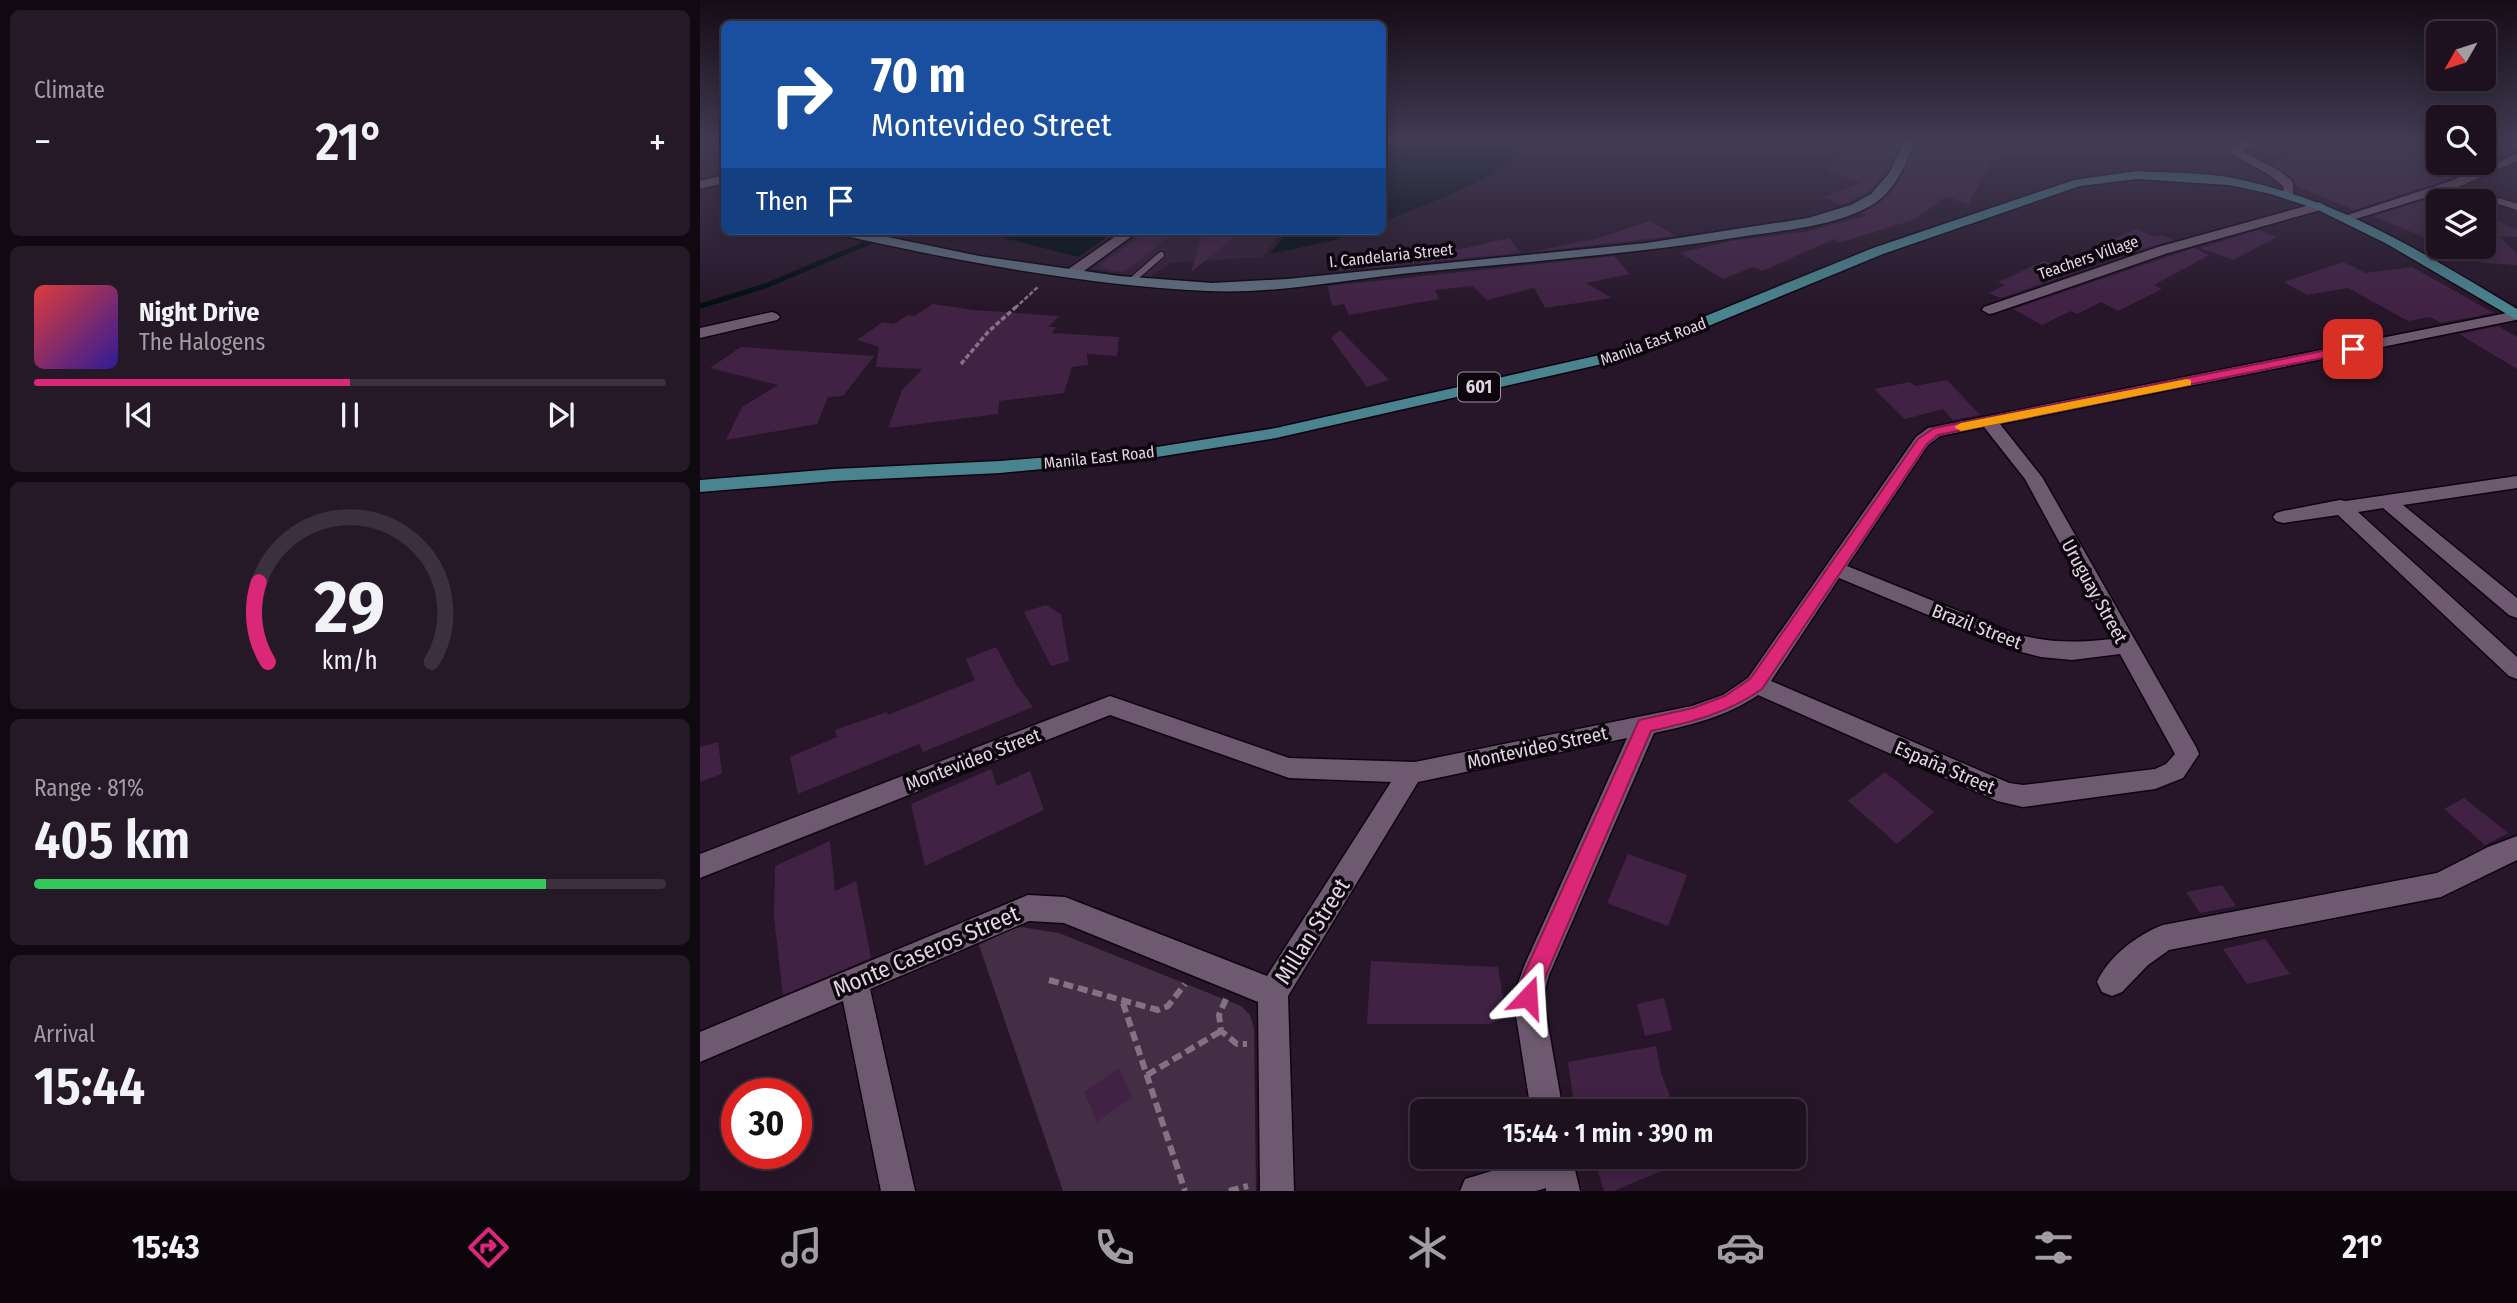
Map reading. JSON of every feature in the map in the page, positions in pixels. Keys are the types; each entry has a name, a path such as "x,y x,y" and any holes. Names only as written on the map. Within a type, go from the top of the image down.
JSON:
{"main road":[{"name":"Manila East Road","path":"700,486 834,475 1000,467 1138,455 1276,433 1627,354 1878,251 2038,197"},
{"name":"Manila East Road","path":"2291,197 2320,206 2392,241 2516,315"}],"street":[{"name":"I. Candelaria Street","path":"858,235 1056,271 1131,281 1215,287 1308,281 1630,250 1766,229 1857,208 1876,197"},
{"path":"2344,218 2414,197"},
{"name":"Teachers Village","path":"1989,310 2164,250 2320,206"},
{"path":"1072,273 1126,235"},
{"name":"Montevideo Street","path":"700,866 1110,705 1290,768 1411,772 1694,715 1731,701 1756,684 1922,441 1934,432 2516,315"},
{"path":"700,333 772,317"},
{"name":"Uruguay Street","path":"1989,422 2033,477 2187,754 2183,766"},
{"path":"2283,517 2340,506 2517,482"},
{"path":"2385,500 2517,610"},
{"path":"2340,506 2517,670"},
{"name":"Brazil Street","path":"1836,569 2010,641 2041,649 2072,652 2124,645"},
{"name":"España Street","path":"1756,684 2006,793 2023,796 2155,779 2170,775 2183,766"},
{"path":"1545,1099 1528,997 1535,974 1645,725"},
{"name":"Millan Street","path":"1277,1191 1273,993 1411,772"},
{"path":"2112,982 2138,955 2164,938 2441,885 2497,855 2517,848"},
{"name":"Monte Caseros Street","path":"700,1047 1028,908 1065,910 1273,993"},
{"path":"854,981 898,1191"},
{"path":"1477,1191 1559,1172"}],"lane":[{"path":"2496,200 2517,207"},
{"path":"1131,281 1161,255"}],"path":[{"path":"961,364 988,332 1056,271"},
{"path":"1049,980 1123,1003 1164,1009 1201,964"},
{"path":"1237,978 1219,1015 1221,1031 1237,1044 1273,1044"},
{"path":"1123,1003 1185,1191"},
{"path":"1147,1075 1221,1031"}],"shaded area":[{"path":"1386,197 1445,197 1386,221"},
{"path":"993,235 1109,235 1078,257"},
{"path":"1137,235 1280,235 1262,257 1170,263 1149,278 1090,269"},
{"path":"1284,235 1348,235 1331,241 1270,254"},
{"path":"1021,927 1059,933 1241,1006 1250,1015 1254,1028 1256,1191 1063,1191 979,945"}],"building":[{"path":"1825,197 1859,197 1842,205"},
{"path":"1886,197 1946,197 1913,220 1839,243 1834,239 1762,271 1753,267 1723,279 1680,253 1730,241 1805,232 1866,216 1861,213"},
{"path":"1949,197 1972,197 1968,204"},
{"path":"2322,197 2396,197 2354,210"},
{"path":"2426,200 2426,238 2373,216"},
{"path":"2496,220 2517,230 2517,237 2499,236 2517,254 2517,265 2483,263 2474,259 2496,259"},
{"path":"1650,221 1676,236 1525,253 1599,238"},
{"path":"2136,229 2155,237 2161,235 2174,240 2137,251 2108,241"},
{"path":"2258,230 2277,237 2233,260 2200,248"},
{"path":"1142,235 1170,236 1124,272 1097,268"},
{"path":"1202,235 1237,235 1191,272"},
{"path":"1509,238 1521,253 1336,271 1334,266 1415,255 1413,252 1453,243 1457,250"},
{"path":"2194,248 2209,255 2154,285 2162,289 2118,311 2101,302 2077,314 2071,311 2042,325 2013,309"},
{"path":"1614,256 1630,274 1586,283 1612,298 1545,308 1534,288 1487,300 1473,286 1435,290 1439,299 1349,315 1344,304 1332,306 1328,286"},
{"path":"2044,261 2073,273 2001,298 1989,293 2005,285 1998,282"},
{"path":"2343,262 2366,273 2412,267 2494,313 2441,323 2430,317 2408,321 2348,288 2307,295 2284,282"},
{"path":"933,304 1059,316 1048,327 1056,327 1052,333 1119,337 1117,356 1087,354 1088,365 1072,367 1064,393 999,401 998,414 888,428 902,390 922,369 876,367 879,347 857,340 883,322 894,324"},
{"path":"2498,326 2517,337 2517,369 2459,334"},
{"path":"1340,330 1389,380 1367,387 1331,338"},
{"path":"741,347 874,356 843,396 828,397 817,424 726,440 742,407 778,385 710,368"},
{"path":"1947,380 1980,415 1953,420 1943,409 1905,419 1874,389 1910,382 1915,386"},
{"path":"1046,605 1061,614 1069,661 1051,666 1024,612"},
{"path":"996,647 1017,686 1033,707 923,752 919,744 798,794 790,757 837,737 835,730 887,712 888,715 975,680 966,659"},
{"path":"718,742 722,774 700,782 700,747"},
{"path":"991,769 997,786 1030,771 1044,810 925,866 911,804"},
{"path":"1885,772 1934,812 1897,844 1848,801"},
{"path":"2464,798 2508,833 2485,845 2444,809"},
{"path":"830,841 835,891 856,881 871,958 783,995 774,918 775,866"},
{"path":"1628,854 1687,875 1668,926 1607,903"},
{"path":"2222,885 2236,906 2200,913 2186,892"},
{"path":"2265,939 2290,974 2247,984 2223,949"},
{"path":"1371,961 1498,967 1506,1017 1490,1024 1367,1024"},
{"path":"1664,998 1672,1030 1645,1036 1637,1004"},
{"path":"1656,1046 1661,1073 1671,1099 1573,1099 1568,1062"},
{"path":"1119,1068 1132,1097 1097,1122 1084,1092"},
{"path":"1597,1169 1666,1169 1614,1191 1604,1191"}],"waterway":[{"path":"700,306 765,286 886,235"}],"slow traffic":[{"path":"1961,427 2187,383"}],"route":[{"path":"1528,997 1535,974 1645,725 1694,715 1731,701 1756,684 1922,441 1934,432 2353,349"}]}
